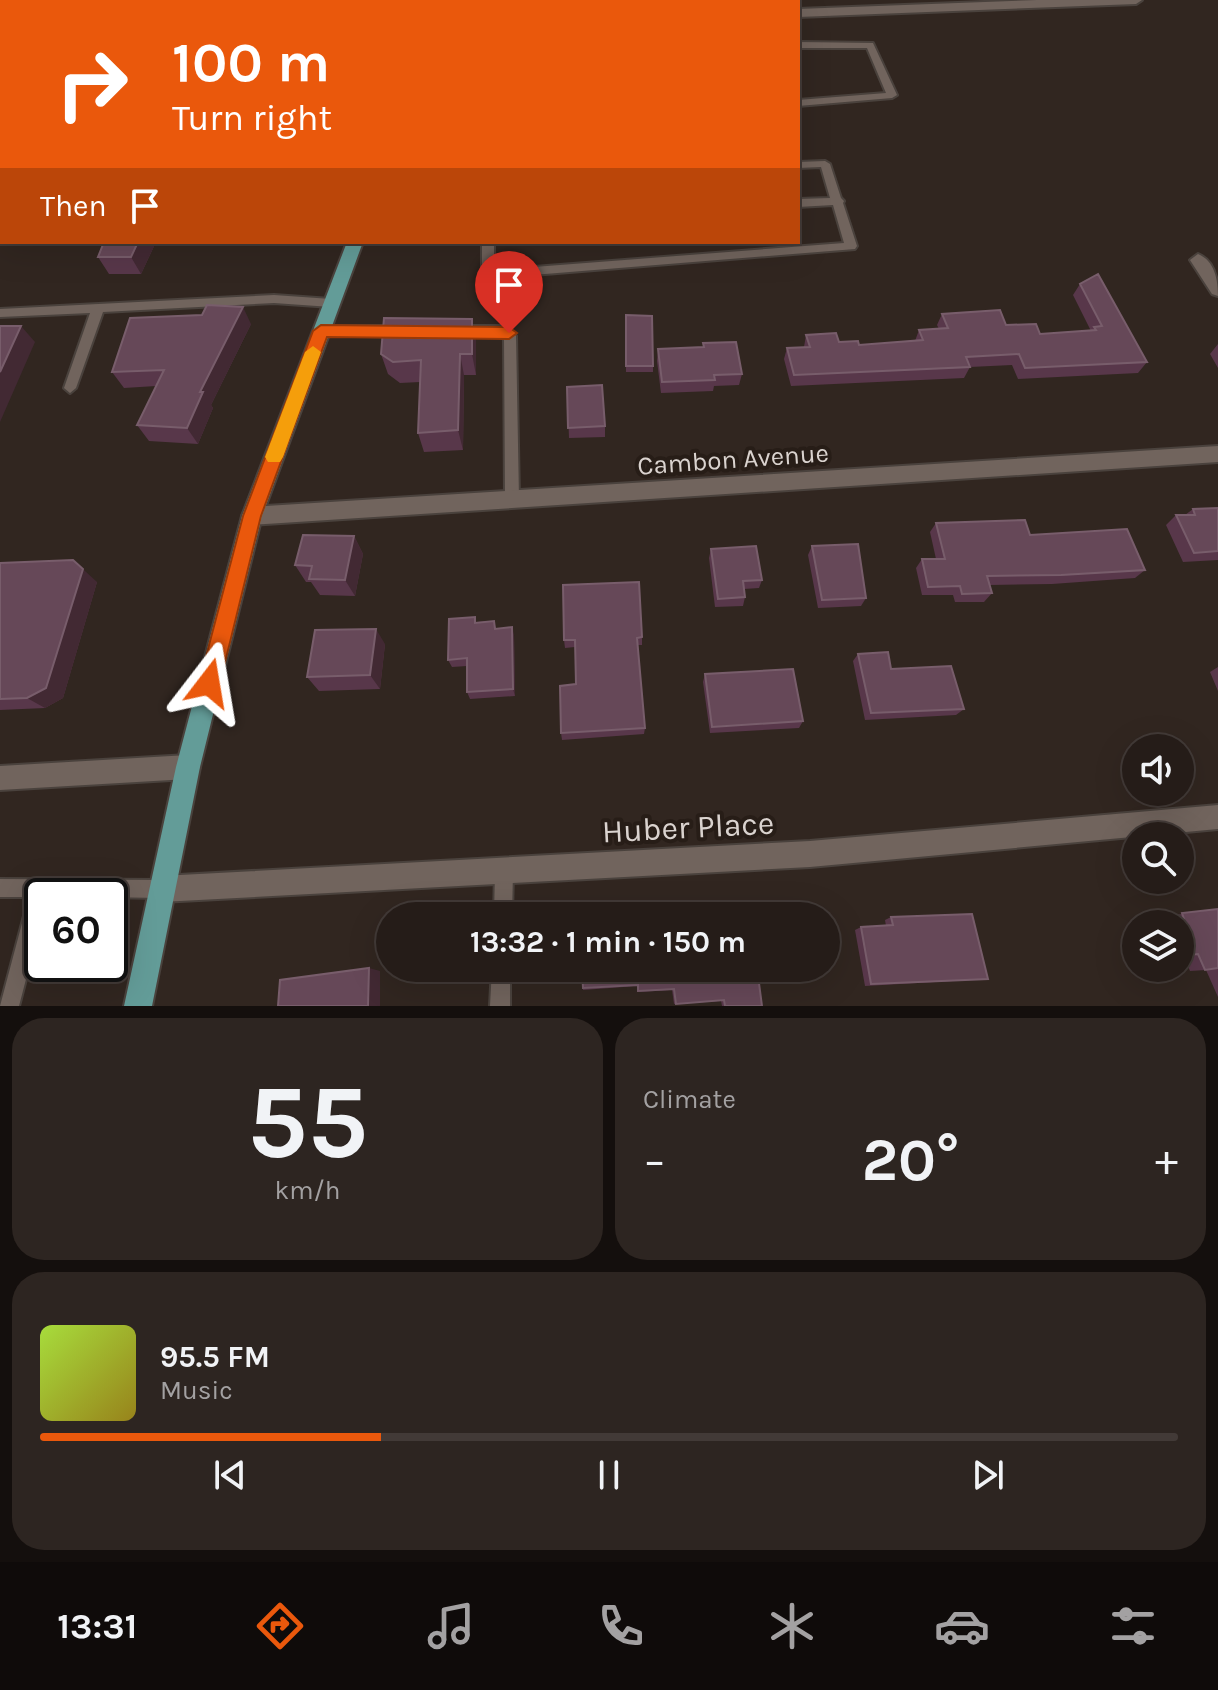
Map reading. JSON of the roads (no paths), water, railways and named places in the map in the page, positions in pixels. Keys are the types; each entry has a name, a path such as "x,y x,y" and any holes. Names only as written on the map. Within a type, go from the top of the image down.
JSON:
{"main road":[{"path":"138,1006 188,767 252,516 354,244"}],"street":[{"path":"800,13 1136,0"},
{"path":"1198,260 1218,290"},
{"name":"Cambon Avenue","path":"252,516 1218,454"},
{"path":"0,778 188,767"},
{"name":"Huber Place","path":"161,889 810,854 1218,817"}],"lane":[{"path":"800,45 867,44 892,95 800,103"},
{"path":"488,244 488,271 495,274 851,246 825,164 800,165"},
{"path":"800,203 839,201"},
{"path":"697,244 699,256"},
{"path":"0,313 274,299 331,303"},
{"path":"70,388 98,308"},
{"path":"321,331 413,331"},
{"path":"444,331 505,331 510,336 512,499"},
{"path":"503,902 504,871"},
{"path":"0,888 24,888"},
{"path":"128,889 161,889"},
{"path":"9,1006 24,951"},
{"path":"500,1006 501,982"}]}
